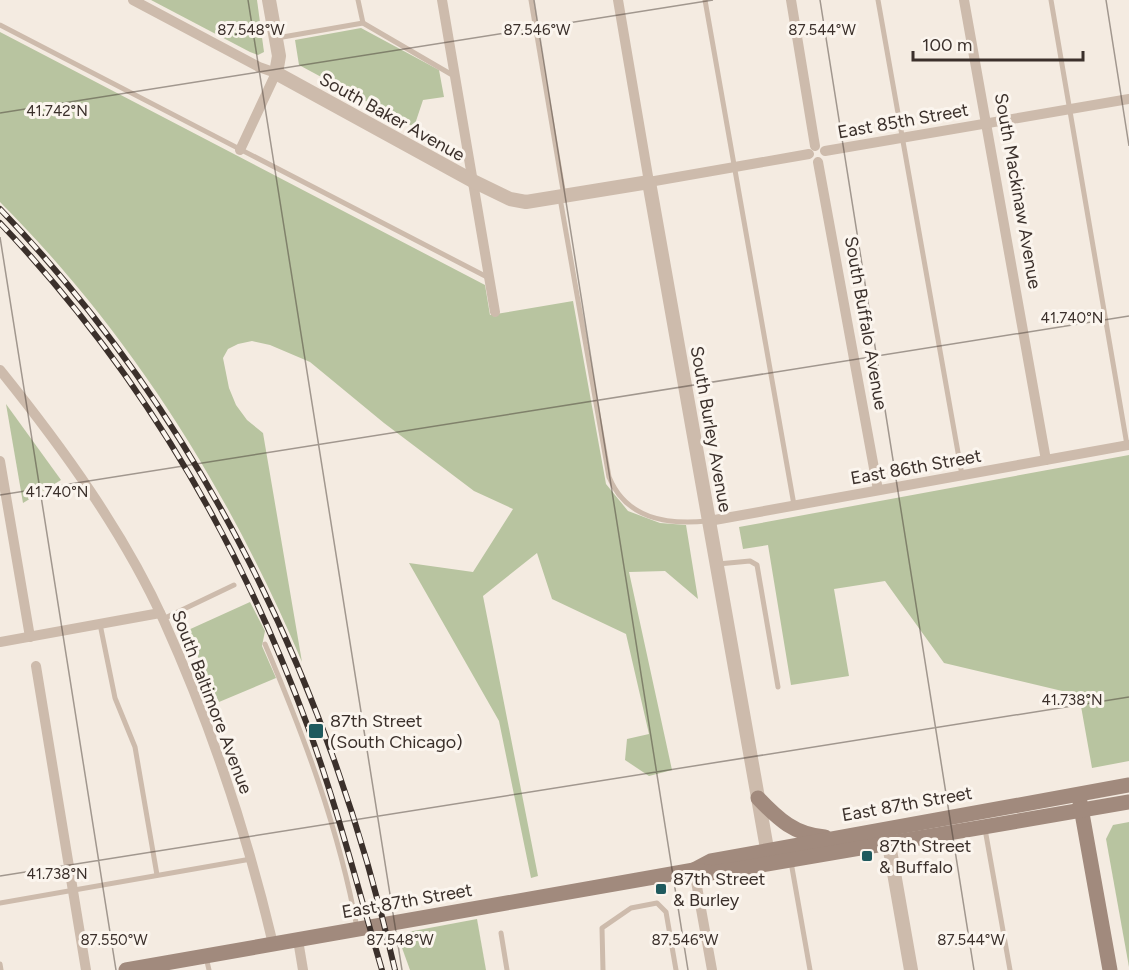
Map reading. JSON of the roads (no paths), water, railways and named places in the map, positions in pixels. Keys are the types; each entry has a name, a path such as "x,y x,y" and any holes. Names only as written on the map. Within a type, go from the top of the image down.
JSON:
{"main road":[{"name":"East 87th Street","path":"790,854 831,837 1129,785"},
{"path":"1079,794 1110,970"},
{"path":"758,798 776,817 800,833 809,836 831,837"},
{"name":"East 87th Street","path":"126,970 207,963 273,944 694,870 713,873 790,854 889,844 1129,802"}],"street":[{"name":"South Baker Avenue","path":"133,0 259,67 276,73 473,182 518,201 537,202 649,182"},
{"path":"240,150 276,73 279,56 269,0"},
{"path":"442,0 495,312"},
{"name":"South Burley Avenue","path":"618,0 769,858"},
{"path":"790,0 816,150"},
{"name":"South Mackinaw Avenue","path":"964,0 1046,460"},
{"name":"East 85th Street","path":"649,182 816,150 902,138 1129,99"},
{"name":"South Buffalo Avenue","path":"816,150 824,158 818,162 878,490"},
{"name":"South Baltimore Avenue","path":"0,370 82,481 127,553 162,616 199,705 251,859 273,944"},
{"name":"East 86th Street","path":"709,521 1128,445"},
{"path":"0,461 30,636"},
{"path":"0,642 100,624 162,616"},
{"path":"36,666 86,970"},
{"path":"886,827 911,970"},
{"path":"694,870 712,970"},
{"path":"298,940 303,970"}],"lane":[{"path":"358,0 363,23"},
{"path":"531,0 609,477 614,490 635,509 677,524 709,521"},
{"path":"705,0 794,505"},
{"path":"878,0 962,475"},
{"path":"1051,0 1128,445"},
{"path":"276,38 363,23 456,77"},
{"path":"0,25 490,279"},
{"path":"717,565 750,561 757,565 778,687"},
{"path":"162,616 234,585"},
{"path":"100,624 115,698 135,747 157,875"},
{"path":"265,644 314,768 334,833 357,929"},
{"path":"985,828 1010,970"},
{"path":"790,854 810,970"},
{"path":"0,903 251,859"},
{"path":"603,970 602,928 631,908 657,903 666,912 676,970"},
{"path":"501,933 507,970"},
{"path":"0,964 1,970"}],"railway":[{"path":"0,209 73,291 138,377 197,468 249,562 295,660 334,761 368,864 395,970"},
{"path":"0,223 97,336 180,459 217,523 281,657 308,727 338,817 382,970"}],"place":[{"name":"87th Street (South Chicago)","path":"316,731"},
{"name":"87th Street & Buffalo","path":"867,856"},
{"name":"87th Street & Burley","path":"661,889"}]}
